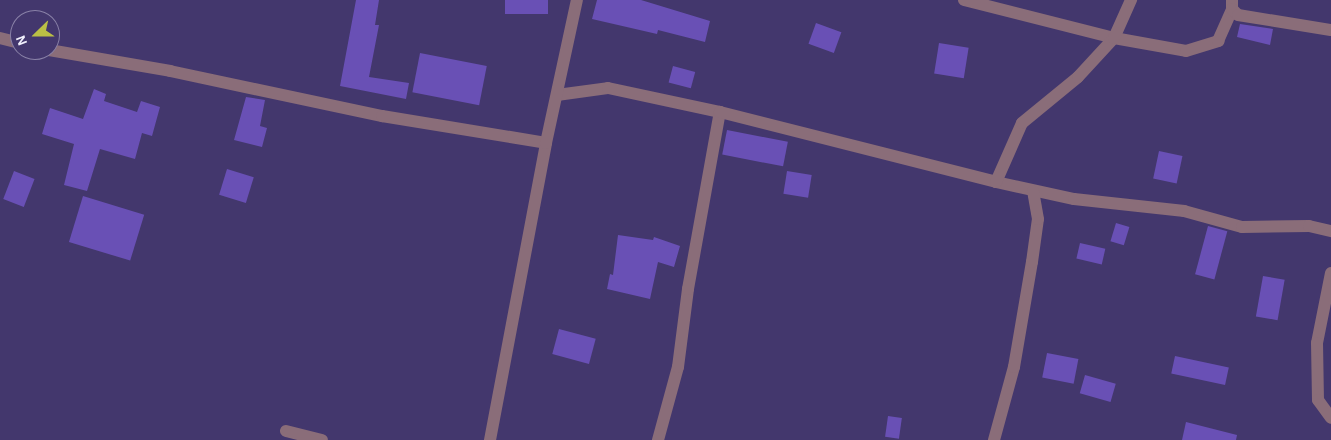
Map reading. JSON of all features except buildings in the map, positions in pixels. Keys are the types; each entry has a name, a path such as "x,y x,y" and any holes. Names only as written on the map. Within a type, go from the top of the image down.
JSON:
{"street":[{"path":"490,440 546,143 577,0"},
{"path":"964,0 1114,38 1186,51 1218,40 1232,4"},
{"path":"996,182 1022,123 1078,77 1114,38 1131,0"},
{"path":"1232,4 1238,15 1331,30"},
{"path":"60,52 180,73 382,116 546,143"},
{"path":"557,95 608,88 720,112 1033,191 1184,212 1242,227 1310,226 1331,231"},
{"path":"658,440 678,367 688,289 720,112"},
{"path":"994,440 1014,367 1032,262 1038,219 1033,191"},
{"path":"1331,273 1317,343 1318,400 1331,418"},
{"path":"286,431 322,440"}]}
